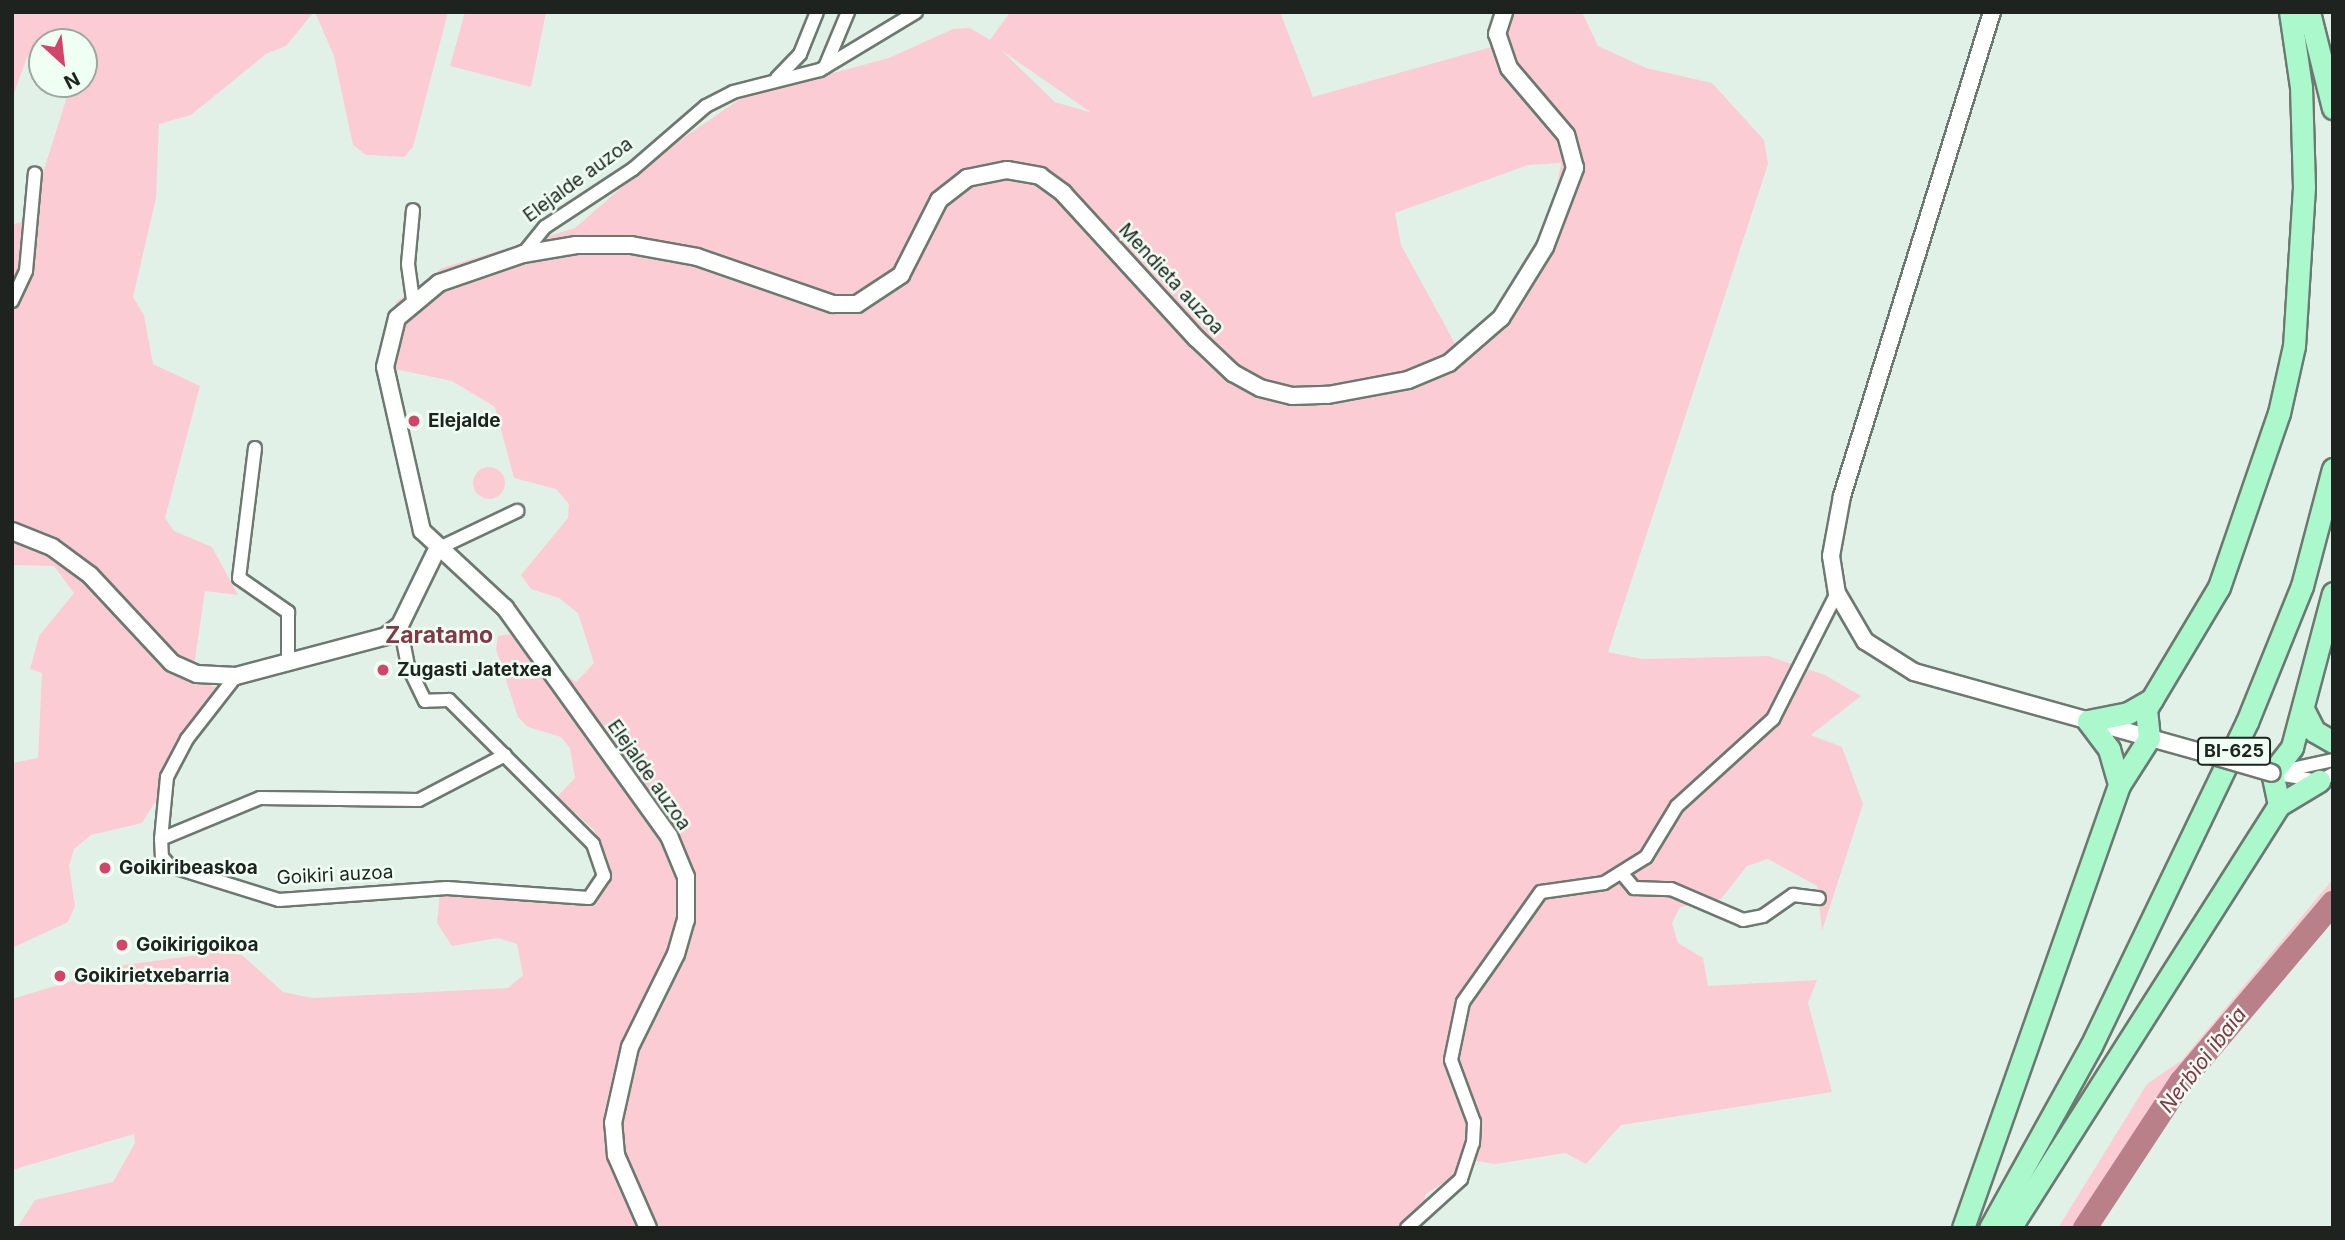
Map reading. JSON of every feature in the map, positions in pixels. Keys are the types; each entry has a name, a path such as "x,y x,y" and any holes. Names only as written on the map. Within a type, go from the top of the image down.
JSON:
{"main road":[{"path":"1963,1228 2119,785 2149,738 2144,719 2152,699 2240,541 2294,346 2304,187 2301,87 2290,12"},
{"path":"2309,12 2333,108"},
{"name":"BI-625","path":"1990,1228 2091,1045 2247,722 2302,586 2333,469"},
{"path":"2279,805 2272,773 2292,747 2333,593"},
{"path":"2119,785 2109,749 2088,721 2128,713 2152,699"},
{"path":"2303,709 2314,731 2333,742"},
{"path":"2010,1228 2279,805 2326,778"}],"street":[{"path":"777,78 800,54 817,12"},
{"path":"825,67 848,12"},
{"name":"Elejalde auzoa","path":"648,1228 616,1155 613,1123 630,1046 676,954 686,920 686,877 670,836 505,608 437,549 422,531 385,367 387,337 413,300 439,283 523,254 545,227 633,169 690,117 733,92 825,67 916,12"},
{"name":"Mendieta auzoa","path":"523,254 576,245 631,245 697,257 833,304 857,304 901,275 939,200 967,178 1007,170 1040,176 1063,193 1197,339 1251,383 1292,396 1408,380 1449,363 1501,318 1545,247 1572,178 1566,135 1509,68 1497,34 1504,12"},
{"path":"1989,17 1842,496 1831,556 1837,593 1865,641 1898,665 2272,773 2326,778"},
{"path":"12,301 26,271 35,173"},
{"path":"413,210 408,264 413,300"},
{"path":"255,448 239,578 288,612 288,664"},
{"path":"12,531 52,547 90,575 172,663 197,674 236,676 368,645 400,625 437,549 517,511"},
{"path":"1407,1228 1461,1179 1473,1143 1474,1122 1451,1060 1463,1002 1541,892 1624,876 1646,857 1677,806 1773,719 1837,593"},
{"path":"236,676 187,739 167,777 161,839 260,798 419,800 505,755 449,700 425,701 408,666 400,625"},
{"name":"Goikiri auzoa","path":"161,839 162,857 170,866 279,900 424,890 577,900 598,890 604,862 593,844 514,771 505,755"},
{"path":"2272,773 2333,760"},
{"path":"1624,876 1634,888 1671,889 1743,920 1768,914 1793,895 1819,898"}],"shaded area":[{"path":"12,12 314,12 286,46 266,54 191,115 159,124 156,198 133,297 144,315 153,364 200,386 165,518 174,531 212,547 238,595 205,591 192,679 225,690 142,823 91,835 74,849 69,866 75,906 68,922 12,948 12,763 38,758 42,673 30,669 39,636 74,593 54,566 12,565 12,225 28,220 67,98 98,98 98,28 28,28 28,57 12,99"},
{"path":"315,12 448,12 413,147 404,157 366,155 353,145 334,56"},
{"path":"465,12 546,12 531,87 450,66"},
{"path":"1010,12 1280,12 1313,97 1495,46 1504,12 1582,12 1598,46 1646,68 1712,83 1764,140 1768,164 1608,652 1642,659 1768,656 1825,675 1861,696 1811,735 1842,747 1863,804 1822,931 1817,886 1768,859 1747,866 1721,899 1680,907 1672,923 1678,943 1703,958 1708,986 1817,980 1808,1003 1832,1092 1621,1125 1586,1164 1565,1153 1496,1164 1476,1161 1425,1195 1425,1205 1398,1228 17,1228 35,1200 113,1182 135,1143 134,1134 12,1170 12,999 124,965 221,952 242,955 283,992 312,998 508,988 523,975 517,944 498,938 452,946 437,923 440,891 593,902 608,860 594,830 557,797 575,778 570,748 561,737 528,727 518,717 496,649 498,636 510,634 576,682 594,663 578,613 559,598 531,589 521,575 568,518 569,504 556,489 514,478 495,407 452,381 395,369 386,335 396,302 442,268 575,228 661,153 743,97 889,58 953,29 970,28 990,40","holes":["1001,50 1089,111 1089,112 1055,102","1561,163 1553,208 1510,293 1458,349 1401,245 1395,213 1528,165"]},
{"path":"489,467 501,471 505,483 501,495 489,499 477,495 473,483 477,471"},
{"path":"2333,879 2333,912 2143,1142 2092,1228 2058,1228 2147,1084 2182,1060"}],"waterway":[{"name":"Nerbioi ibaia","path":"2085,1228 2181,1082 2333,903"}],"place":[{"name":"Elejalde","path":"414,421"},
{"name":"Zugasti Jatetxea","path":"383,670"},
{"name":"Goikiribeaskoa","path":"105,868"},
{"name":"Goikirigoikoa","path":"122,945"},
{"name":"Goikirietxebarria","path":"60,976"}],"district":[{"name":"Zaratamo","path":"439,635"}]}
